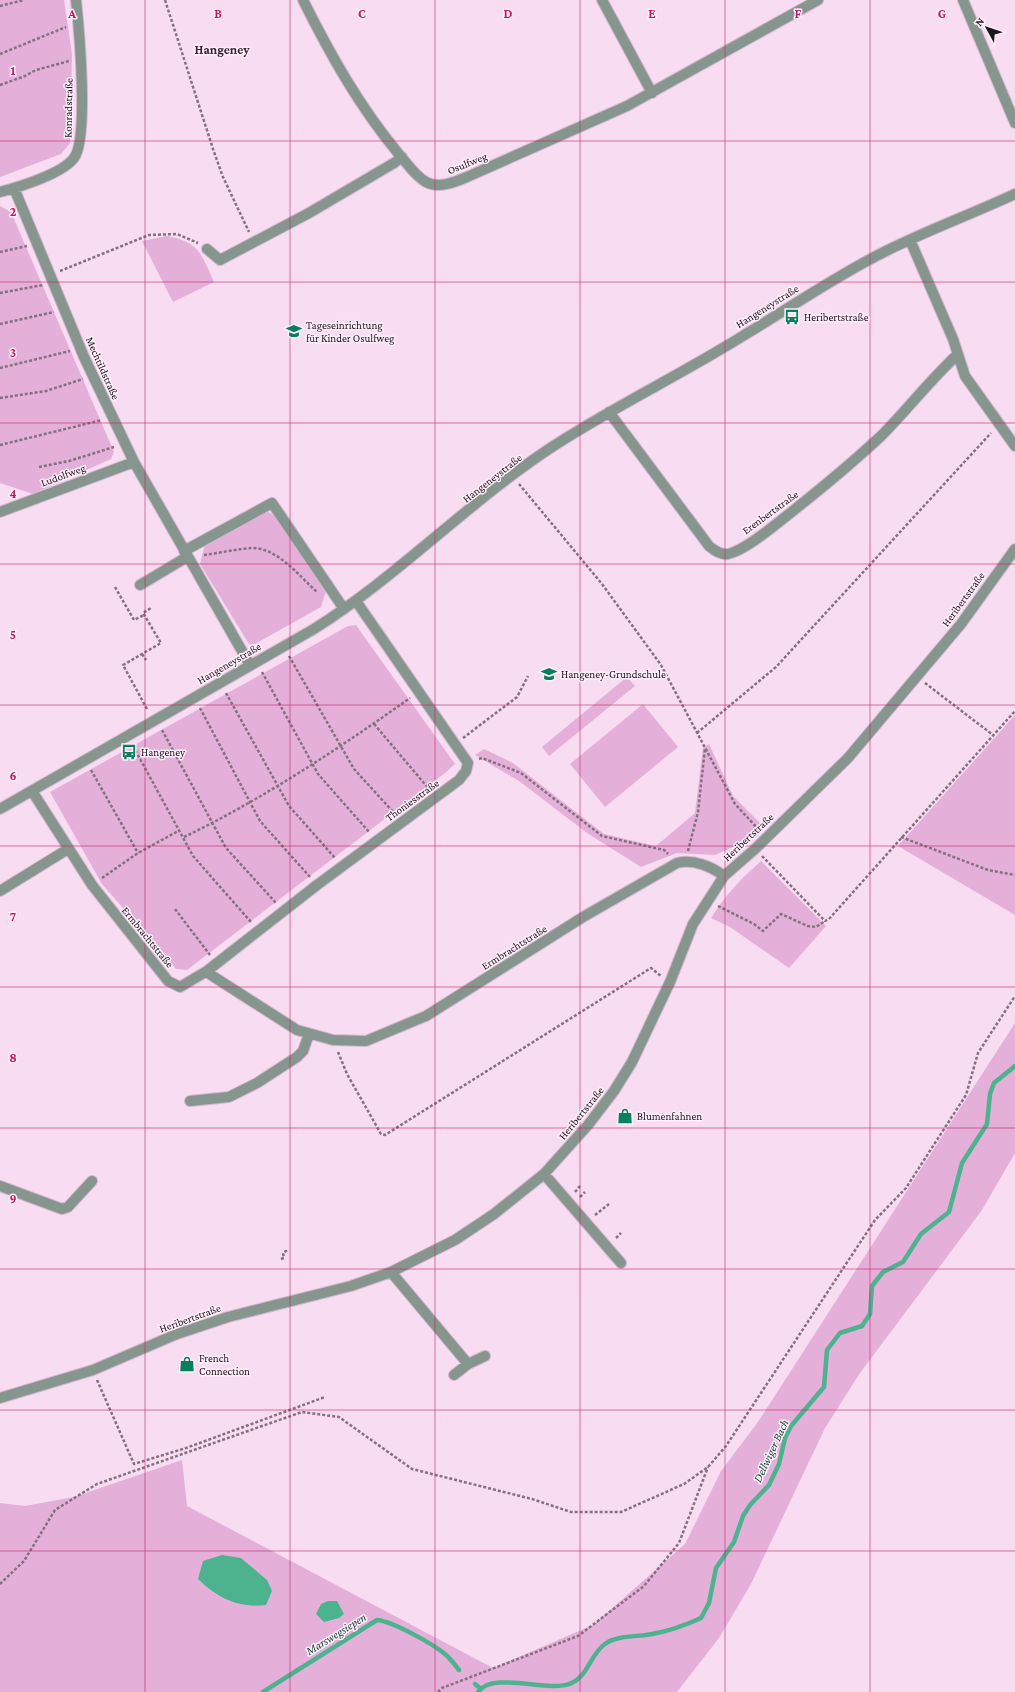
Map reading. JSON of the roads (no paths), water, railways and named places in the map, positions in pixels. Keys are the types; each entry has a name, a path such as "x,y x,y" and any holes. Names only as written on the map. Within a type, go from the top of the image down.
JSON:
{"street":[{"name":"Konradstraße","path":"0,192 14,188 61,168 71,161 77,153 81,131 81,58 76,0"},
{"name":"Osulfweg","path":"303,0 325,44 377,127 416,174 426,182 444,185 457,181 600,118 652,93 818,0"},
{"path":"602,0 652,93"},
{"path":"963,0 1015,122"},
{"path":"206,249 220,260 309,213 402,157"},
{"name":"Mechtildstraße","path":"14,188 100,392 134,462 186,554 253,663"},
{"name":"Hangeneystraße","path":"0,809 283,646 344,609 512,476 554,446 609,412 746,335 837,277 910,240 1015,194"},
{"path":"910,240 958,354 965,376 1015,446"},
{"name":"Erenbertstraße","path":"609,412 709,546 717,552 727,554 740,548 768,530 841,473 882,435 941,370 958,354"},
{"name":"Ludolfweg","path":"0,512 134,462"},
{"path":"140,584 186,554 272,504 344,609"},
{"name":"Heribertstraße","path":"0,1398 93,1370 177,1334 260,1308 351,1286 391,1272 455,1240 494,1214 544,1174 588,1125 614,1092 632,1062 670,982 693,924 724,876 755,849 848,758 961,624 1015,549"},
{"name":"Thoniesstraße","path":"207,970 342,866 459,780 466,771 468,763 356,600"},
{"name":"Ermbrachtstraße","path":"32,791 92,885 168,981 180,987 207,970 210,975 294,1028 309,1034 334,1040 366,1041 426,1016 583,917 681,862 713,868 724,876"},
{"path":"0,891 68,849"},
{"path":"190,1101 229,1097 257,1083 297,1057 303,1051 309,1034"},
{"path":"544,1174 621,1263"},
{"path":"0,1186 62,1209 68,1207 92,1181"},
{"path":"391,1272 468,1364"},
{"path":"454,1375 468,1364 485,1356"}],"waterway":[{"name":"Dellwiger Bach","path":"478,1692 485,1686 495,1683 507,1682 547,1686 569,1684 581,1677 600,1648 610,1641 665,1631 701,1618 709,1603 716,1568 734,1542 743,1516 750,1505 769,1485 779,1464 785,1438 791,1426 824,1387 827,1350 840,1333 862,1326 870,1314 872,1286 883,1272 903,1262 921,1234 949,1212 962,1163 987,1124 990,1094 994,1083 1015,1066"},
{"name":"Marswegsiepen","path":"263,1692 377,1620 392,1624 431,1645 447,1656 459,1670"},
{"name":"Dellwiger Bach","path":"475,1684 481,1689"}],"place":[{"name":"Heribertstraße","path":"792,317"},
{"name":"Tageseinrichtung für Kinder Osulfweg","path":"294,331"},
{"name":"Hangeney-Grundschule","path":"549,674"},
{"name":"Hangeney","path":"129,752"},
{"name":"Blumenfahnen","path":"625,1116"},
{"name":"French Connection","path":"187,1364"}],"district":[{"name":"Hangeney","path":"222,49"}]}
